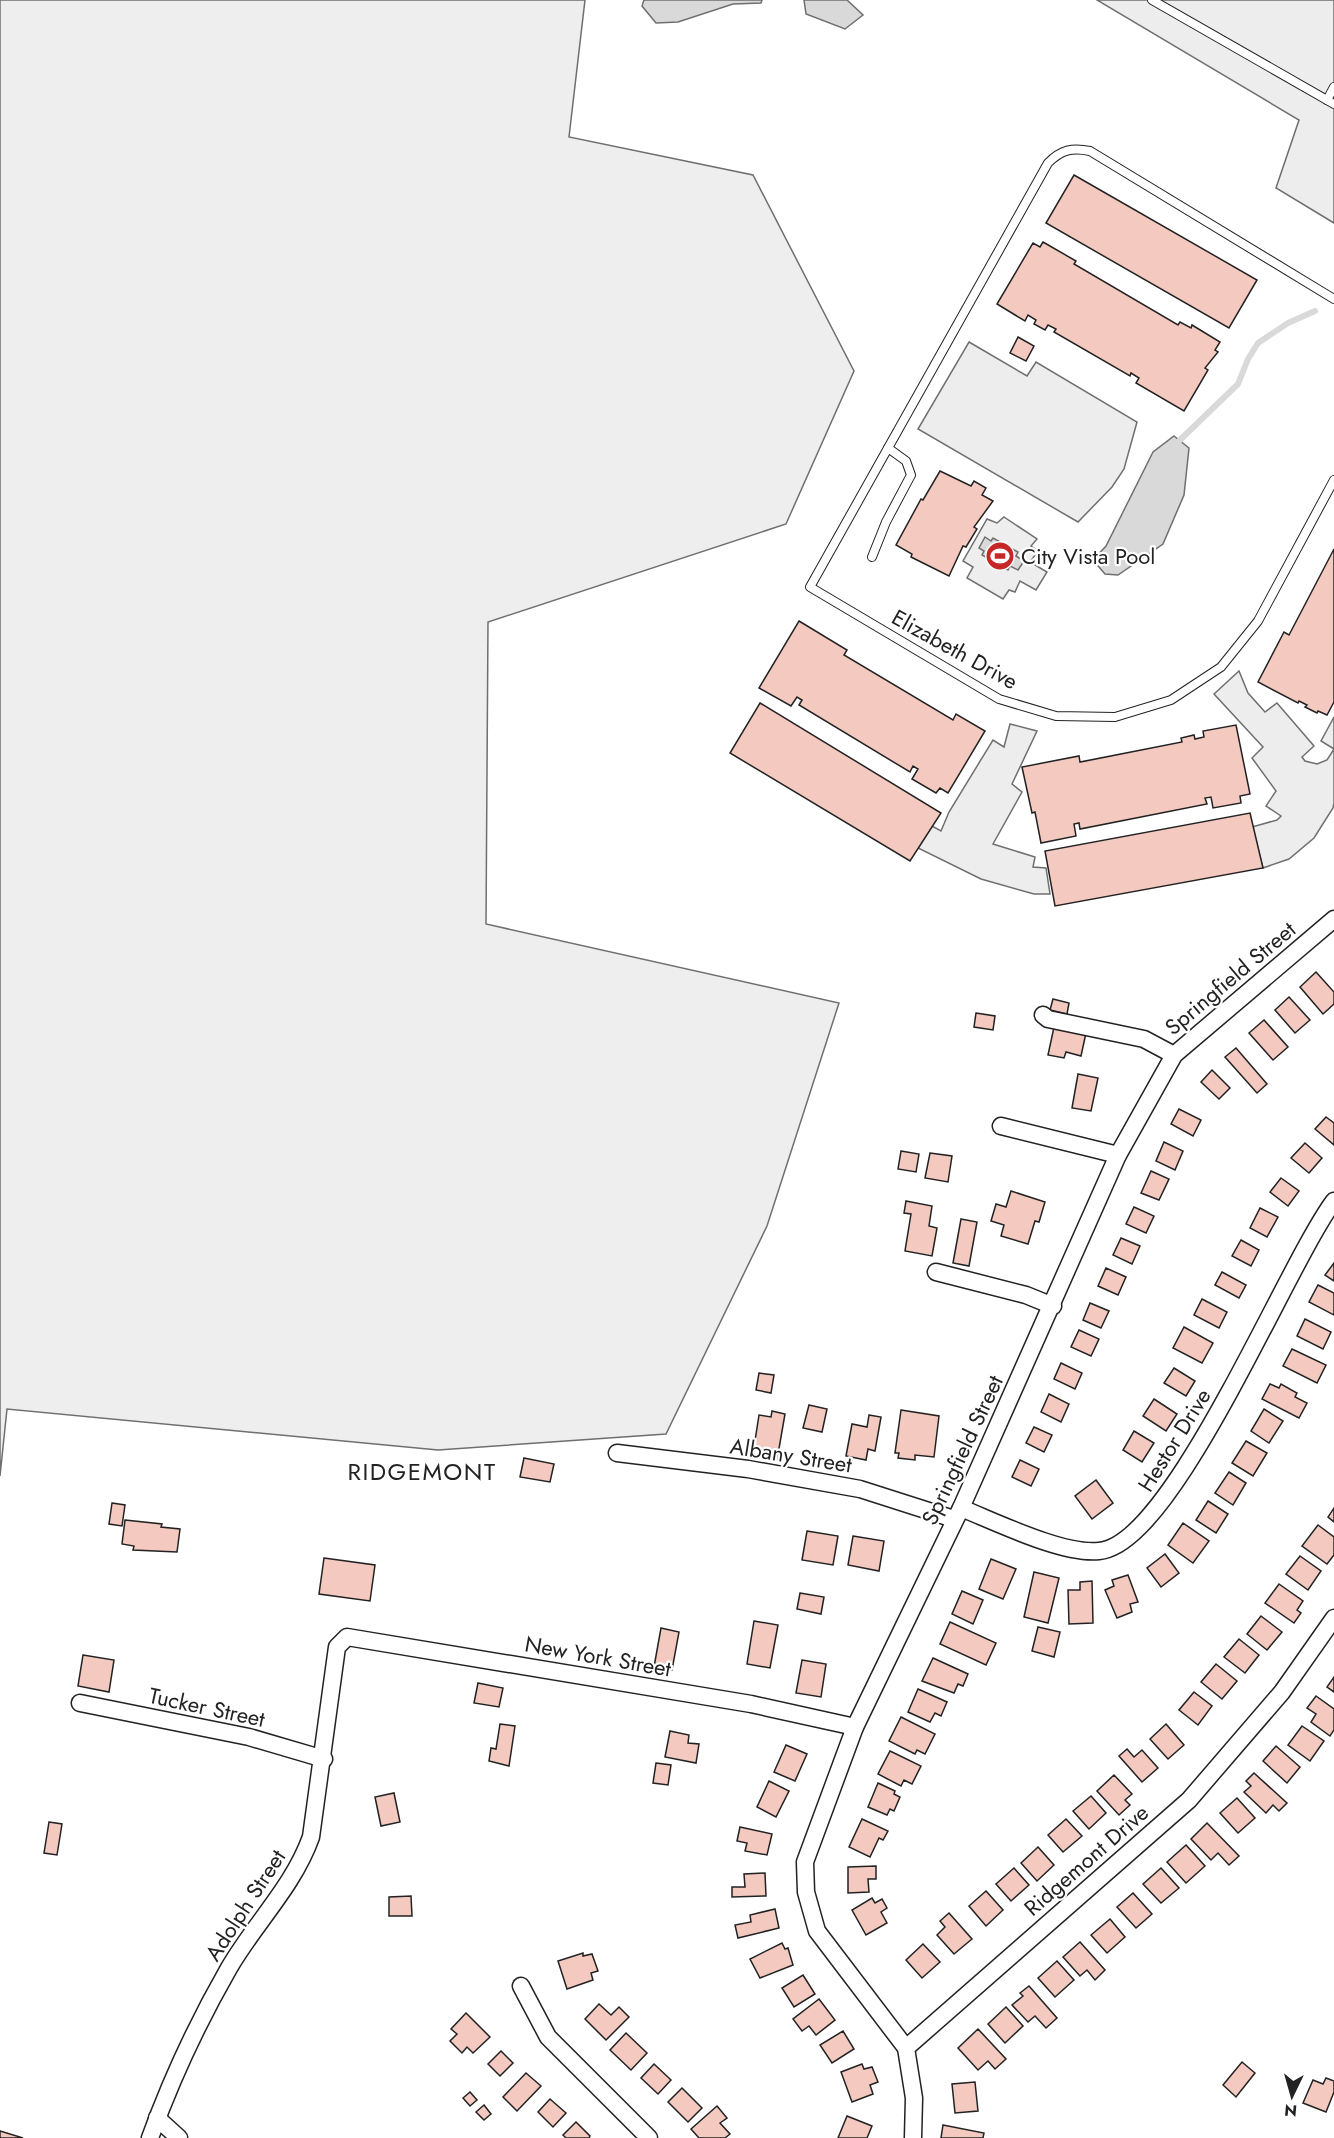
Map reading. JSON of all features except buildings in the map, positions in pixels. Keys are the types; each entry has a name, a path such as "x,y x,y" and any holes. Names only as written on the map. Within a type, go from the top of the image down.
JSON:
{"street":[{"name":"Springfield Street","path":"906,2048 822,1939 813,1923 806,1892 805,1862 855,1727 1053,1306 1118,1155 1174,1056 1334,919"},
{"path":"1043,1015 1144,1039 1174,1056"},
{"path":"1001,1126 1118,1155"},
{"name":"Hestor Drive","path":"957,1514 1072,1549 1100,1552 1126,1542 1155,1512 1219,1413 1281,1292 1334,1201"},
{"path":"936,1272 1026,1295 1053,1306"},
{"name":"Albany Street","path":"617,1453 748,1469 860,1489 957,1514"},
{"name":"Ridgemont Drive","path":"906,2048 1190,1800 1282,1692 1334,1618"},
{"name":"New York Street","path":"337,1647 347,1637 355,1636 751,1704 855,1727"},
{"name":"Adolph Street","path":"150,2138 157,2118 230,1967 301,1865 312,1837 337,1647"},
{"name":"Tucker Street","path":"80,1703 249,1737 324,1759"},
{"path":"520,1986 548,2037 649,2138"},
{"path":"906,2048 914,2098 913,2138"},
{"path":"157,2118 179,2138"}],"lane":[{"path":"1152,0 1330,102 1334,87"},
{"path":"872,557 886,522 911,475 906,461 888,448 1048,163 1067,150 1090,151 1334,299"},
{"name":"Elizabeth Drive","path":"888,448 810,586 999,699 1056,716 1115,717 1172,700 1221,667 1258,621 1334,480"}],"shaded area":[{"path":"0,0 585,0 569,137 753,175 854,371 786,524 488,622 486,924 839,1003 767,1226 666,1434 438,1450 7,1409 0,1476"},
{"path":"644,0 762,0 761,3 733,4 678,22 656,23 642,6"},
{"path":"804,0 847,0 863,15 845,29 806,14"},
{"path":"1097,0 1334,0 1334,223 1276,188 1299,120"},
{"path":"969,342 1027,376 1036,362 1137,422 1124,469 1112,487 1078,522 918,429"},
{"path":"1174,436 1189,448 1184,495 1163,544 1118,575 1105,574 1093,560 1106,546 1153,452"},
{"name":"City Vista Pool","path":"1004,517 1037,539 1031,546 1038,551 1030,562 1047,572 1036,590 1020,581 1015,592 1009,590 1003,599 967,578 973,567 963,561 987,519 997,523"},
{"path":"985,537 991,541 993,538 1018,552 1016,556 1024,561 1018,570 1010,566 1008,570 982,555 984,551 979,548"},
{"path":"1239,671 1248,693 1265,712 1277,703 1314,746 1302,757 1305,761 1317,764 1327,760 1334,749 1333,808 1314,838 1289,859 1263,868 1252,827 1277,820 1281,816 1266,806 1276,791 1252,758 1263,747 1214,694"},
{"path":"1334,717 1334,749 1321,741"},
{"path":"1010,724 1037,731 1012,784 1022,792 993,844 1035,857 1033,867 1046,868 1050,894 1034,894 981,879 918,848 932,826 941,831 949,812 993,740 1004,747"}],"waterway":[{"path":"1180,440 1238,384 1248,359 1258,343 1288,323 1315,311"}],"place":[{"name":"City Vista Pool","path":"1000,556"}],"district":[{"name":"RIDGEMONT","path":"422,1472"}]}
